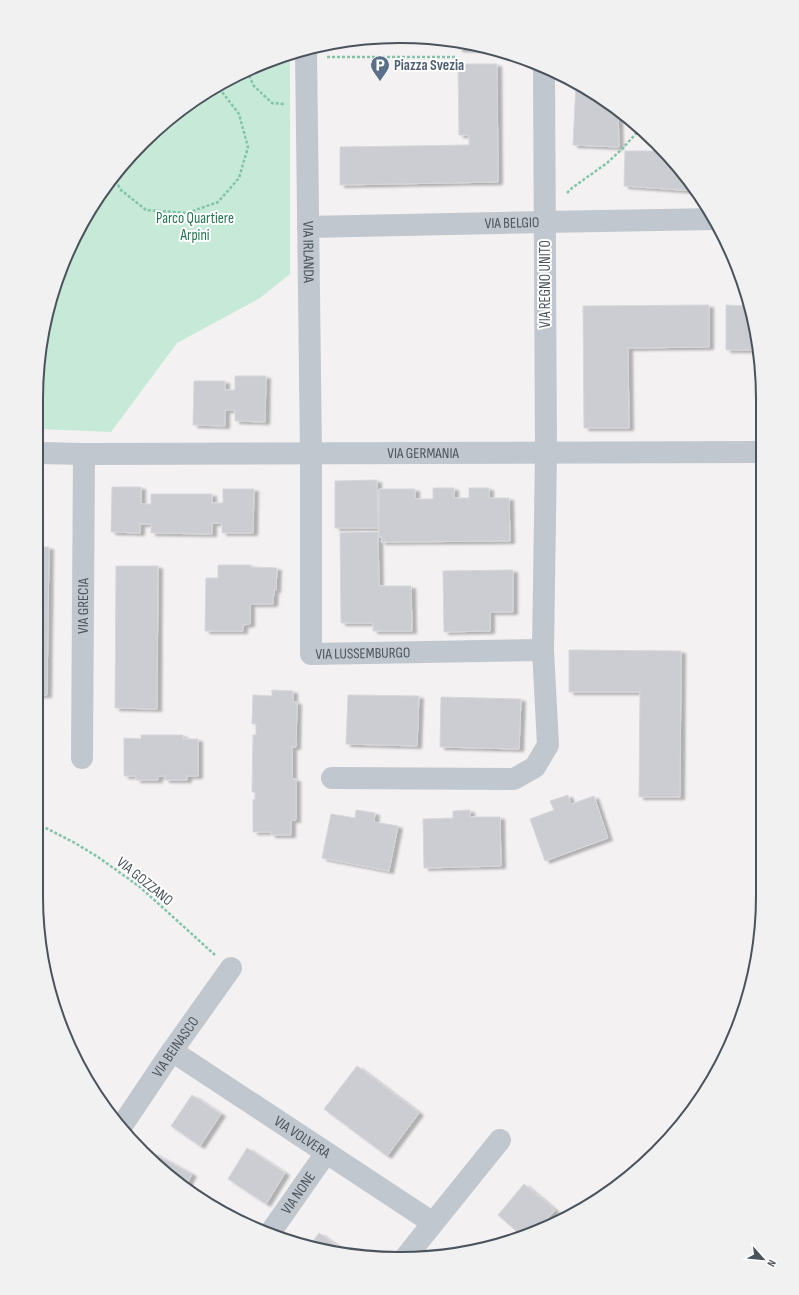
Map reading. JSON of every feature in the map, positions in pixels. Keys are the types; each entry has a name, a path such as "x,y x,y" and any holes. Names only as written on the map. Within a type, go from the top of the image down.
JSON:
{"street":[{"name":"VIA IRLANDA","path":"306,55 311,454"},
{"name":"VIA REGNO UNITO","path":"544,74 546,452"},
{"name":"VIA BELGIO","path":"308,227 707,219"},
{"path":"332,778 514,779 535,766 548,745 543,650 546,452"},
{"name":"VIA GERMANIA","path":"43,453 311,454 756,452"},
{"name":"VIA GRECIA","path":"82,758 84,454"},
{"name":"VIA LUSSEMBURGO","path":"311,454 311,654 543,650"},
{"name":"VIA BEINASCO","path":"124,1122 172,1051 231,968"},
{"name":"VIA VOLVERA","path":"172,1051 433,1223"},
{"path":"410,1252 500,1140"},
{"name":"VIA NONE","path":"273,1229 326,1153"}],"path":[{"path":"311,54 457,56"},
{"path":"250,76 254,86 272,103 294,105 306,104"},
{"path":"117,182 121,190 146,210 187,213 218,202 239,178 248,147 239,114 221,91"},
{"path":"544,222 572,188 607,163 637,133"},
{"name":"VIA GOZZANO","path":"43,827 98,857 140,887 174,919 231,968"}],"green space":[{"name":"Parco Quartiere Arpini","path":"290,60 290,274 260,298 177,343 111,432 43,429 44,376 50,330 62,285 80,242 103,201 117,182 131,164 164,131 201,103 221,91 263,70"}],"building":[{"path":"458,64 497,64 498,182 340,185 340,147 469,145 469,135 459,135"},
{"path":"576,90 598,103 618,118 619,147 573,145"},
{"path":"625,151 656,151 688,191 624,186"},
{"path":"709,305 709,347 628,348 629,428 584,428 583,306"},
{"path":"726,305 744,306 752,350 726,350"},
{"path":"235,376 266,376 265,422 235,421 235,410 225,410 225,426 193,425 194,381 225,381 225,390 235,390"},
{"path":"377,480 378,528 335,528 335,481"},
{"path":"112,487 141,487 141,504 151,504 151,494 212,494 212,503 223,503 223,489 254,489 253,533 222,533 222,523 212,523 212,534 151,533 151,524 140,524 140,533 111,532"},
{"path":"433,488 454,488 454,498 469,498 469,488 489,488 489,498 509,498 510,541 381,542 382,537 379,537 379,489 415,489 415,499 433,499"},
{"path":"378,532 379,586 411,586 412,631 373,631 373,623 341,623 340,533"},
{"path":"43,547 49,547 47,695 43,695"},
{"path":"218,565 251,565 251,567 277,568 276,590 274,590 273,604 250,604 250,624 243,625 243,631 205,631 206,578 218,578"},
{"path":"116,566 158,566 157,709 115,708"},
{"path":"513,570 513,612 490,612 490,631 444,632 443,571"},
{"path":"569,650 681,651 680,797 639,797 640,692 569,692"},
{"path":"272,690 293,691 293,702 297,702 296,747 292,747 292,779 296,779 296,820 291,820 291,835 271,835 271,832 253,832 253,799 255,800 255,792 252,792 253,735 256,735 256,724 252,724 253,695 272,696"},
{"path":"348,695 419,696 417,746 346,744"},
{"path":"441,697 521,699 519,749 440,747"},
{"path":"141,735 183,735 183,739 198,739 198,776 187,776 187,780 165,780 165,776 158,776 158,780 136,780 136,776 124,776 124,738 141,739"},
{"path":"568,795 571,804 594,796 608,838 545,861 530,819 554,810 550,801"},
{"path":"356,810 375,813 374,822 398,826 389,871 322,858 331,814 355,818"},
{"path":"470,810 470,817 500,817 501,866 424,868 423,819 453,818 453,811"},
{"path":"357,1066 419,1113 387,1156 324,1109"},
{"path":"192,1095 221,1114 200,1146 171,1126"},
{"path":"247,1148 285,1173 266,1204 228,1179"},
{"path":"153,1153 192,1174 188,1182 164,1164"},
{"path":"524,1184 555,1210 546,1220 517,1232 498,1215"},
{"path":"319,1233 338,1246 330,1245 313,1241"}],"place":[{"name":"Piazza Svezia","path":"380,82"}]}
